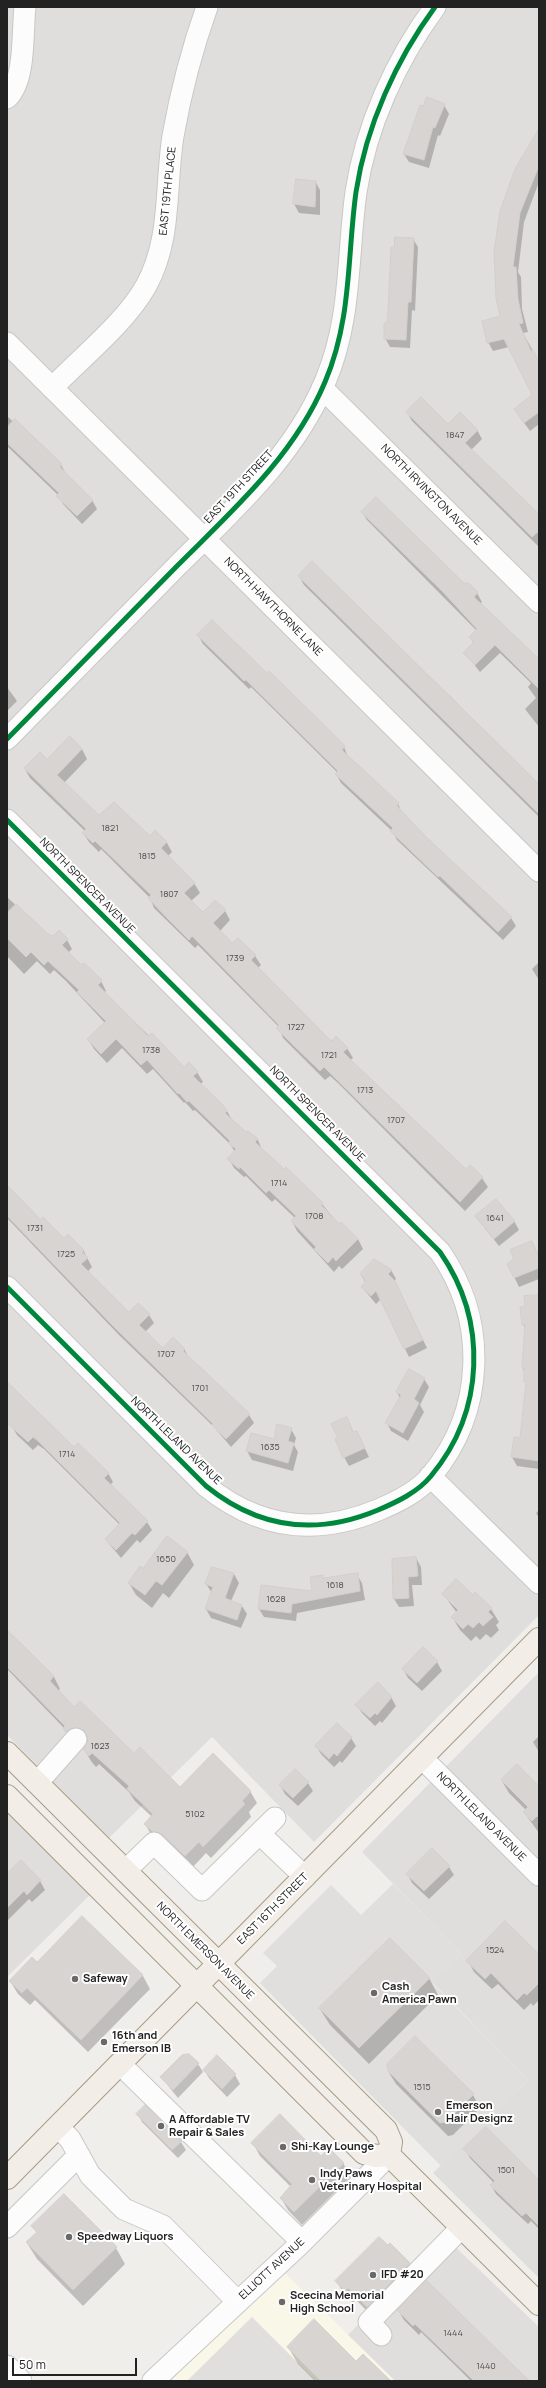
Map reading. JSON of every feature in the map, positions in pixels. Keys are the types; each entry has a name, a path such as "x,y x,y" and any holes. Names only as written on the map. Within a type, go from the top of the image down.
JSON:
{"main road":[{"name":"EAST 16TH STREET","path":"7,2178 539,1640"},
{"name":"NORTH EMERSON AVENUE","path":"7,1753 218,1965 386,2130 391,2142 389,2155"},
{"path":"10,1805 197,1986 364,2153 376,2156 389,2155 539,2304"}],"street":[{"path":"7,98 17,84 21,69 25,7"},
{"name":"EAST 19TH PLACE","path":"52,388 131,308 146,287 155,266 167,221 173,135 182,90 194,45 207,7"},
{"name":"EAST 19TH STREET","path":"7,739 261,481 287,449 303,426 322,388 334,359 347,306 357,189 369,136 386,92 403,58 436,7"},
{"name":"NORTH HAWTHORNE LANE","path":"7,343 539,870"},
{"name":"NORTH IRVINGTON AVENUE","path":"322,388 539,602"},
{"name":"NORTH SPENCER AVENUE","path":"7,820 434,1245 444,1258 459,1285 470,1315 475,1354 474,1377 470,1401 460,1430 449,1451 430,1476"},
{"name":"NORTH LELAND AVENUE","path":"7,1287 206,1486 224,1500 245,1511 288,1524 335,1524 364,1517 390,1506 407,1496 430,1476"},
{"path":"430,1476 539,1583"},
{"path":"37,1783 76,1739"},
{"name":"NORTH LELAND AVENUE","path":"422,1758 539,1875"},
{"path":"125,1871 154,1843 202,1890 275,1818"},
{"path":"260,1834 305,1877"},
{"path":"120,2064 302,2242"},
{"path":"58,2127 70,2139 90,2175 124,2209 164,2226 238,2302"},
{"path":"7,2227 79,2155"},
{"name":"ELLIOTT AVENUE","path":"153,2381 302,2242 389,2155"},
{"path":"381,2335 369,2322 462,2227"},
{"path":"7,2366 21,2381"}],"shaded area":[{"path":"7,7 539,7 539,1615 314,1842 212,1737 109,1838 7,1735"},
{"path":"539,1672 539,2278 433,2173 528,2080 433,1983 462,1954 362,1852"},
{"path":"7,1809 92,1893 7,1977"},
{"path":"393,1884 462,1954 433,1984 528,2080 441,2166 260,1983 277,1966 263,1953 331,1885 361,1915"},
{"path":"445,2237 539,2327 539,2381 395,2381 348,2335"},
{"name":"Scecina Memorial High School","path":"281,2269 395,2381 171,2381"},
{"path":"252,2317 316,2381 187,2381"}],"building":[{"path":"427,97 445,104 435,128 433,127 424,160 403,154 420,105 423,106"},
{"path":"539,129 539,166 520,213 513,267 516,267 518,299 523,323 519,324 531,351 533,350 539,362 539,412 524,423 514,409 532,395 504,339 487,343 482,321 500,316 496,298 494,252 500,211 515,169"},
{"path":"296,179 316,181 315,207 293,204"},
{"path":"395,237 414,238 411,302 408,302 406,340 384,339 384,323 387,323 388,313 391,247 394,247"},
{"path":"421,397 448,424 460,412 478,430 465,443 539,514 539,531 532,537 406,412"},
{"path":"15,419 62,464 60,467 93,500 77,516 56,496 59,493 7,443 7,427"},
{"path":"376,497 465,584 467,582 478,592 474,597 539,659 539,689 495,645 475,665 463,653 474,642 469,637 477,629 443,592 361,512"},
{"path":"312,561 539,784 539,814 298,576"},
{"path":"212,620 267,673 269,671 320,721 345,746 342,750 399,803 397,806 426,837 512,917 498,932 440,876 438,877 390,831 393,828 335,774 338,771 246,680 244,681 197,635"},
{"path":"70,736 82,749 57,775 99,815 114,802 150,836 155,830 167,842 161,848 195,883 184,893 203,912 215,900 226,910 213,923 232,943 238,938 256,955 251,960 329,1039 332,1041 336,1036 348,1048 343,1052 355,1064 466,1169 470,1165 483,1177 460,1202 324,1067 320,1071 295,1047 276,1028 279,1025 192,936 189,940 165,916 148,898 151,895 95,841 93,843 82,833 86,829 24,768 40,752 47,759"},
{"path":"16,904 48,934 53,936 59,930 68,939 62,945 81,965 84,963 101,979 102,981 98,985 148,1036 152,1033 184,1067 189,1062 198,1072 193,1076 223,1105 227,1111 225,1113 246,1132 248,1131 258,1139 255,1142 284,1169 286,1167 323,1203 321,1205 339,1224 341,1222 358,1239 336,1261 333,1257 328,1263 314,1249 316,1247 291,1221 296,1216 269,1190 266,1193 240,1167 239,1169 227,1159 236,1149 228,1143 230,1141 189,1101 187,1102 179,1093 178,1094 147,1060 141,1065 116,1039 101,1054 87,1039 106,1021 77,992 79,990 48,961 44,965 31,952 26,957 7,938 7,913"},
{"path":"7,1185 41,1220 43,1217 64,1238 68,1234 84,1250 82,1252 88,1258 81,1264 129,1312 138,1303 150,1314 139,1325 163,1348 173,1337 185,1349 183,1351 250,1414 226,1439 212,1425 213,1424 113,1326 7,1216"},
{"path":"496,1199 515,1221 494,1239 475,1216"},
{"path":"532,1241 539,1257 539,1268 514,1278 507,1264 514,1259 510,1250"},
{"path":"374,1259 392,1270 388,1274 395,1281 423,1340 404,1349 376,1291 371,1296 361,1287 366,1281 360,1274"},
{"path":"539,1295 539,1461 511,1457 514,1437 520,1438 526,1382 524,1382 524,1368 522,1368 525,1324 522,1325 520,1307 525,1306 524,1296"},
{"path":"409,1369 425,1378 414,1399 419,1403 403,1433 385,1423 401,1395 396,1392"},
{"path":"7,1382 74,1447 78,1443 109,1473 104,1478 148,1521 135,1535 132,1533 116,1550 105,1539 120,1523 38,1441 33,1437 28,1442 7,1423"},
{"path":"347,1417 353,1432 357,1431 365,1448 343,1458 335,1439 338,1438 331,1424"},
{"path":"277,1424 292,1428 288,1441 294,1443 288,1463 246,1451 251,1433 274,1439"},
{"path":"167,1536 188,1552 162,1585 156,1581 145,1595 128,1583 140,1566 143,1568"},
{"path":"416,1557 418,1576 408,1577 409,1598 393,1599 392,1559"},
{"path":"212,1567 234,1573 225,1598 242,1605 237,1620 205,1609 213,1587 205,1584"},
{"path":"358,1573 360,1591 292,1604 291,1613 258,1609 261,1585 312,1591 310,1577 323,1575 323,1578"},
{"path":"456,1579 473,1595 475,1592 492,1608 488,1612 493,1617 483,1626 479,1622 473,1628 468,1624 463,1629 451,1617 458,1610 442,1594"},
{"path":"7,1630 54,1676 50,1681 74,1707 80,1701 134,1753 140,1747 180,1787 213,1753 251,1791 242,1801 245,1804 203,1847 199,1842 185,1856 162,1834 152,1831 144,1824 153,1814 127,1789 129,1786 92,1753 89,1756 83,1749 88,1741 84,1730 73,1728 66,1732 63,1728 65,1726 7,1667"},
{"path":"423,1647 438,1661 417,1683 402,1669"},
{"path":"378,1682 392,1697 377,1715 375,1713 370,1718 355,1705"},
{"path":"337,1723 352,1737 337,1756 334,1753 329,1759 315,1746"},
{"path":"517,1764 539,1786 539,1818 537,1816 532,1821 523,1812 528,1807 501,1780"},
{"path":"295,1769 309,1782 293,1798 279,1785"},
{"path":"432,1848 450,1866 424,1891 406,1874"},
{"path":"21,1860 41,1880 27,1895 24,1891 7,1908 7,1874"},
{"name":"Safeway","path":"82,1916 143,1975 81,2040 27,1988 22,1993 9,1981 32,1957 37,1962"},
{"path":"505,1921 539,1954 539,1983 527,1995 524,1993 517,2000 491,1973 485,1979 466,1961"},
{"name":"Cash America Pawn","path":"390,1938 430,1978 359,2048 319,2008"},
{"path":"415,2036 474,2094 446,2122 440,2123 388,2071 387,2064"},
{"path":"189,2054 199,2063 173,2090 160,2077 182,2055"},
{"path":"217,2055 236,2074 222,2089 203,2070"},
{"name":"A Affordable TV Repair & Sales","path":"145,2105 182,2141 172,2150 136,2114"},
{"path":"280,2114 321,2156 329,2148 344,2163 294,2212 280,2198 292,2184 251,2143"},
{"path":"486,2127 539,2180 539,2226 526,2213 522,2216 490,2185 495,2181 463,2149"},
{"name":"Speedway Liquors","path":"64,2194 117,2247 73,2290 26,2242 37,2232 31,2226"},
{"name":"IFD #20","path":"379,2237 388,2245 390,2243 410,2263 367,2307 348,2288 345,2291 335,2281"},
{"path":"426,2280 530,2381 474,2381 415,2324 413,2326 397,2310"},
{"path":"314,2319 356,2361 363,2354 391,2381 321,2381 287,2347"}],"cycle path":[{"path":"7,739 240,503 279,458 297,434 312,409 325,382 334,358 340,335 347,288 356,192 367,143 375,118 396,71 421,27 435,7"},
{"path":"7,820 440,1252 456,1279 466,1307 472,1336 474,1366 470,1395 462,1423 449,1451 426,1482 407,1496 378,1510 355,1518 332,1523 310,1525 289,1524 267,1519 247,1512 206,1486 7,1287"}],"place":[{"name":"Safeway","path":"75,1979"},
{"name":"Cash America Pawn","path":"374,1993"},
{"name":"16th and Emerson IB","path":"104,2042"},
{"name":"Emerson Hair Designz","path":"438,2112"},
{"name":"A Affordable TV Repair & Sales","path":"161,2126"},
{"name":"Shi-Kay Lounge","path":"283,2147"},
{"name":"Indy Paws Veterinary Hospital","path":"312,2180"},
{"name":"Speedway Liquors","path":"69,2237"},
{"name":"IFD #20","path":"373,2275"},
{"name":"Scecina Memorial High School","path":"282,2302"}]}
